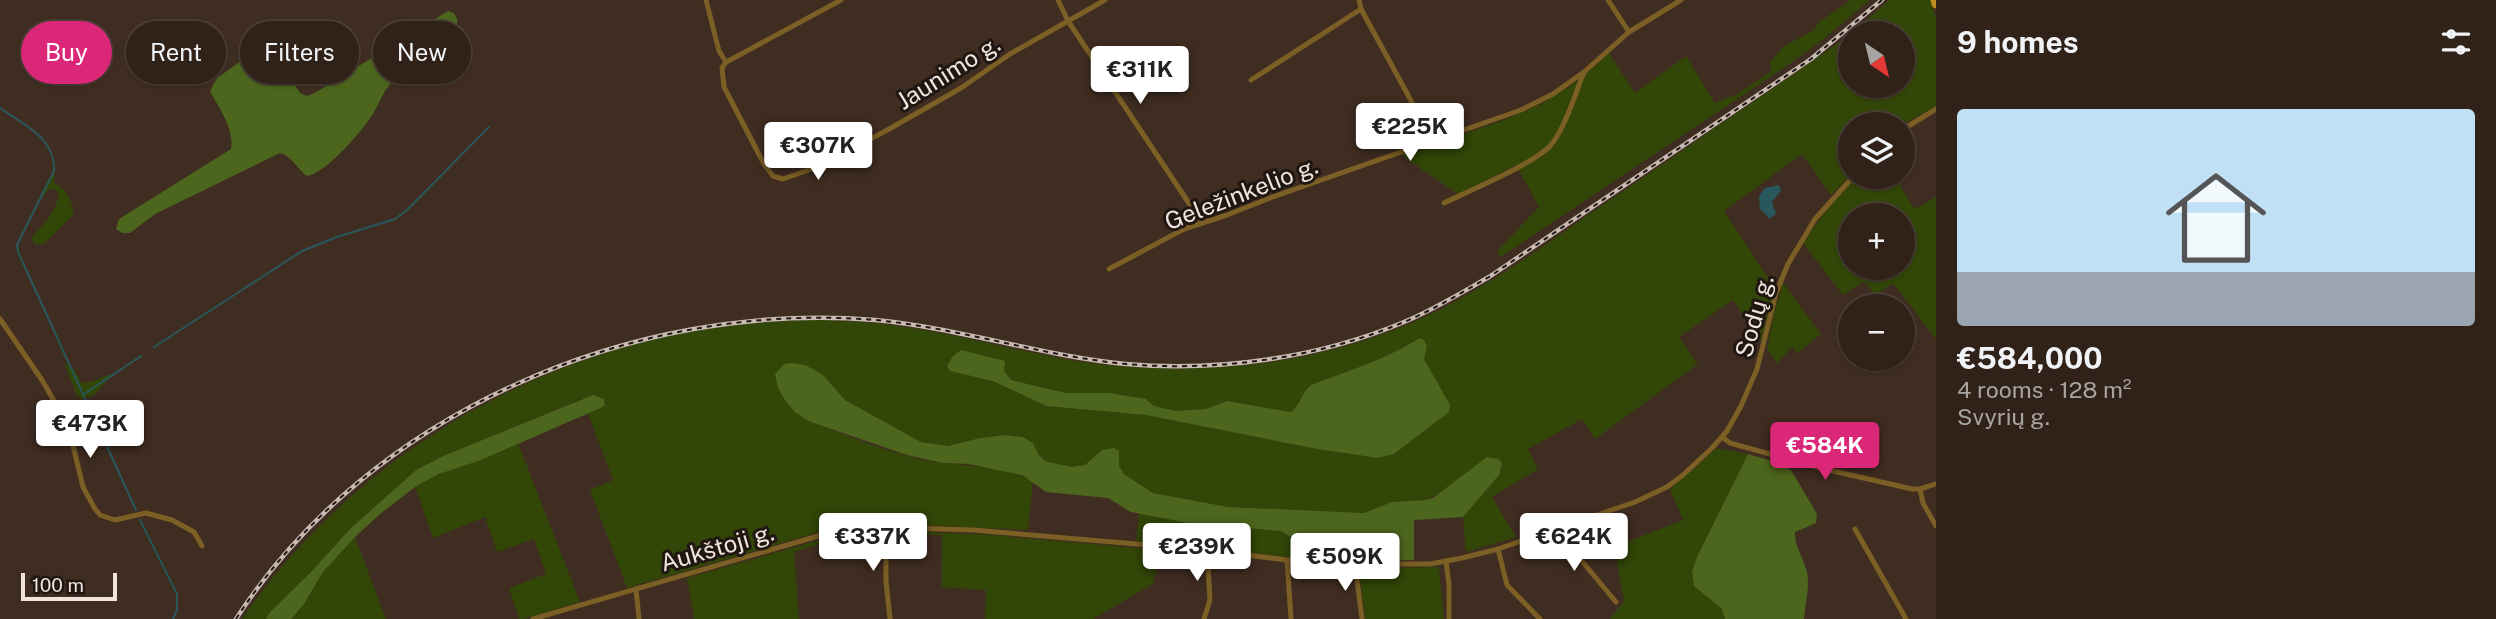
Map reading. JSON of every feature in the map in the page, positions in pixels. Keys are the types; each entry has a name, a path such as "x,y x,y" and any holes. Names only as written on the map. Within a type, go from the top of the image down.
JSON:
{"street":[{"path":"706,0 719,51 726,62 841,0"},
{"path":"1058,0 1068,21 1202,223"},
{"name":"Jaunimo g.","path":"726,62 721,76 724,87 764,164 773,176 783,179 820,166 891,128 961,88 1010,54 1105,0"},
{"path":"1359,0 1361,9 1433,141"},
{"path":"1608,0 1629,32"},
{"name":"Geležinkelio g.","path":"1109,269 1184,229 1521,110 1553,94 1584,72 1629,32 1681,0"},
{"path":"1251,80 1361,9"},
{"path":"1444,203 1534,158 1548,148 1557,136 1584,72"},
{"path":"1915,122 1936,109"},
{"name":"Sodų g.","path":"1498,549 1656,493 1683,475 1722,437 1741,406 1757,369 1776,293 1788,264 1815,219 1842,189"},
{"path":"0,319 42,380 65,420 71,433 83,487 94,509 100,515 115,520 146,513 172,520 194,532 202,546"},
{"path":"1722,437 1730,443 1824,468 1920,489 1936,484"},
{"path":"1920,489 1923,503 1936,526"},
{"path":"886,526 886,581 890,619"},
{"name":"Aukštoji g.","path":"533,619 825,534 886,526 1024,534 1287,560 1355,564 1446,561 1498,549"},
{"path":"1559,528 1565,541 1616,602"},
{"path":"1855,529 1906,619"},
{"path":"1498,549 1507,585 1539,619"},
{"path":"1204,619 1210,600 1207,550"},
{"path":"1287,560 1291,619"},
{"path":"1446,561 1450,619"},
{"path":"1355,564 1362,619"},
{"path":"636,589 639,619"}],"green space":[{"path":"1851,0 1870,0 1845,21 1838,21 1838,27 1785,67 1501,257 1497,251 1539,207 1516,165 1458,194 1401,155 1541,104 1572,85 1609,53 1635,93 1686,56 1715,103 1737,94 1772,71 1770,63 1783,47 1814,30 1819,22"},
{"path":"1889,0 1931,0 1936,18 1936,106 1915,118 1915,112 1838,112 1838,188 1831,195 1802,154 1724,211 1775,288 1761,341 1733,300 1679,337 1698,364 1595,439 1582,419 1528,449 1538,469 1492,497 1516,537 1466,552 1463,517 1502,468 1426,500 1392,502 1364,513 1228,507 1153,493 1124,474 1119,466 1119,451 1102,450 1085,465 1071,467 1045,461 1033,443 1023,437 1006,435 980,438 948,446 921,442 845,400 827,379 792,363 780,367 808,421 909,456 1000,470 1033,481 1028,530 864,524 830,529 627,588 590,490 613,480 588,413 605,406 606,402 584,398 443,456 416,470 351,528 266,619 242,619 299,548 365,485 439,431 519,387 605,353 693,331 784,321 876,323 927,330 1077,361 1123,366 1168,369 1260,364 1349,345 1393,330 1457,301 1520,262 1838,43 1838,98 1915,98 1915,21 1865,21","holes":["1420,338 1424,359 1450,406 1449,412 1394,454 1378,458 1317,449 1146,415 1046,406 993,381 1004,371 1011,380 1066,393 1109,393 1146,399 1154,406 1175,411 1206,409 1227,401 1291,412 1311,385 1380,358"]},
{"path":"448,11 454,13 457,19 457,21 432,21"},
{"path":"373,57 373,84 390,84 359,133 323,168 307,176 288,157 280,153 155,214 130,233 122,233 116,229 119,219 231,149 231,134 210,91 214,84 226,84 226,72 240,62 240,84 295,84 300,93 307,96 330,84 359,84 359,66"},
{"path":"54,171 55,184 68,196 73,215 44,244 34,244 32,237 49,217 58,200 59,194 55,189 49,189 42,198 42,191"},
{"path":"1846,189 1902,189 1910,203 1838,203 1838,280 1915,280 1915,208 1936,197 1936,339 1915,312 1915,294 1901,294 1893,283 1874,294 1864,281 1842,294 1803,243 1826,210"},
{"path":"1783,283 1821,334 1797,353 1792,347 1777,363 1767,349"},
{"path":"1420,338 1427,346 1424,359 1450,405 1449,412 1394,454 1378,458 1317,449 1146,415 1046,406 993,381 950,371 947,366 961,350 1005,361 1004,371 1011,380 1066,393 1109,393 1146,399 1154,406 1175,411 1206,409 1227,401 1291,412 1311,385 1380,358"},
{"path":"64,363 73,368 82,383 112,375 94,395 81,399"},
{"path":"784,364 805,365 822,374 845,400 921,442 948,446 980,438 1006,435 1023,437 1033,443 1045,461 1071,467 1085,465 1102,450 1114,448 1119,451 1119,466 1124,474 1153,493 1228,507 1364,513 1392,502 1433,498 1487,457 1499,459 1502,464 1499,475 1463,517 1414,520 1414,560 1372,561 1348,543 1298,541 1281,531 1188,523 1131,512 1108,498 1046,492 1022,475 907,455 808,421 795,412 778,388 775,374"},
{"path":"593,395 604,399 605,406 481,460 439,474 415,487 355,537 323,572 304,604 291,619 266,619 351,528 416,470 443,456"},
{"path":"518,443 580,602 523,619 519,619 509,588 546,574 534,539 497,552 485,517 433,538 415,487"},
{"path":"1717,448 1748,454 1692,572 1694,586 1722,609 1725,619 1610,619 1624,601 1614,547 1683,520 1670,489"},
{"path":"1748,454 1783,464 1791,470 1817,514 1816,523 1795,532 1808,578 1804,619 1725,619 1722,609 1694,586 1692,572 1697,557"},
{"path":"1139,513 1188,523 1281,531 1298,541 1348,543 1372,561 1289,557 1136,541"},
{"path":"872,531 981,534 1160,550 1153,584 1093,619 985,619 986,590 942,587 942,535 881,534 833,540 794,552 799,619 694,619 687,578 837,535"},
{"path":"355,537 386,619 291,619 304,604 323,572"},
{"path":"1439,567 1444,619 1365,619 1359,568"}],"water":[{"path":"1779,185 1781,191 1772,202 1776,214 1770,219 1760,209 1759,196 1765,188"}],"waterway":[{"path":"0,108 37,134 50,150 54,171 17,245 18,252 136,510"},
{"path":"154,347 302,251 395,219 489,127"},
{"path":"84,394 141,356"},
{"path":"140,520 177,594 177,610 173,619"}],"railway":[{"path":"236,619 292,546 358,483 433,429 515,385 602,351 692,329 784,319 875,320 938,329 1095,360 1126,364 1196,366 1268,360 1303,353 1338,345 1404,322 1489,277 1811,59 1882,0"}]}
